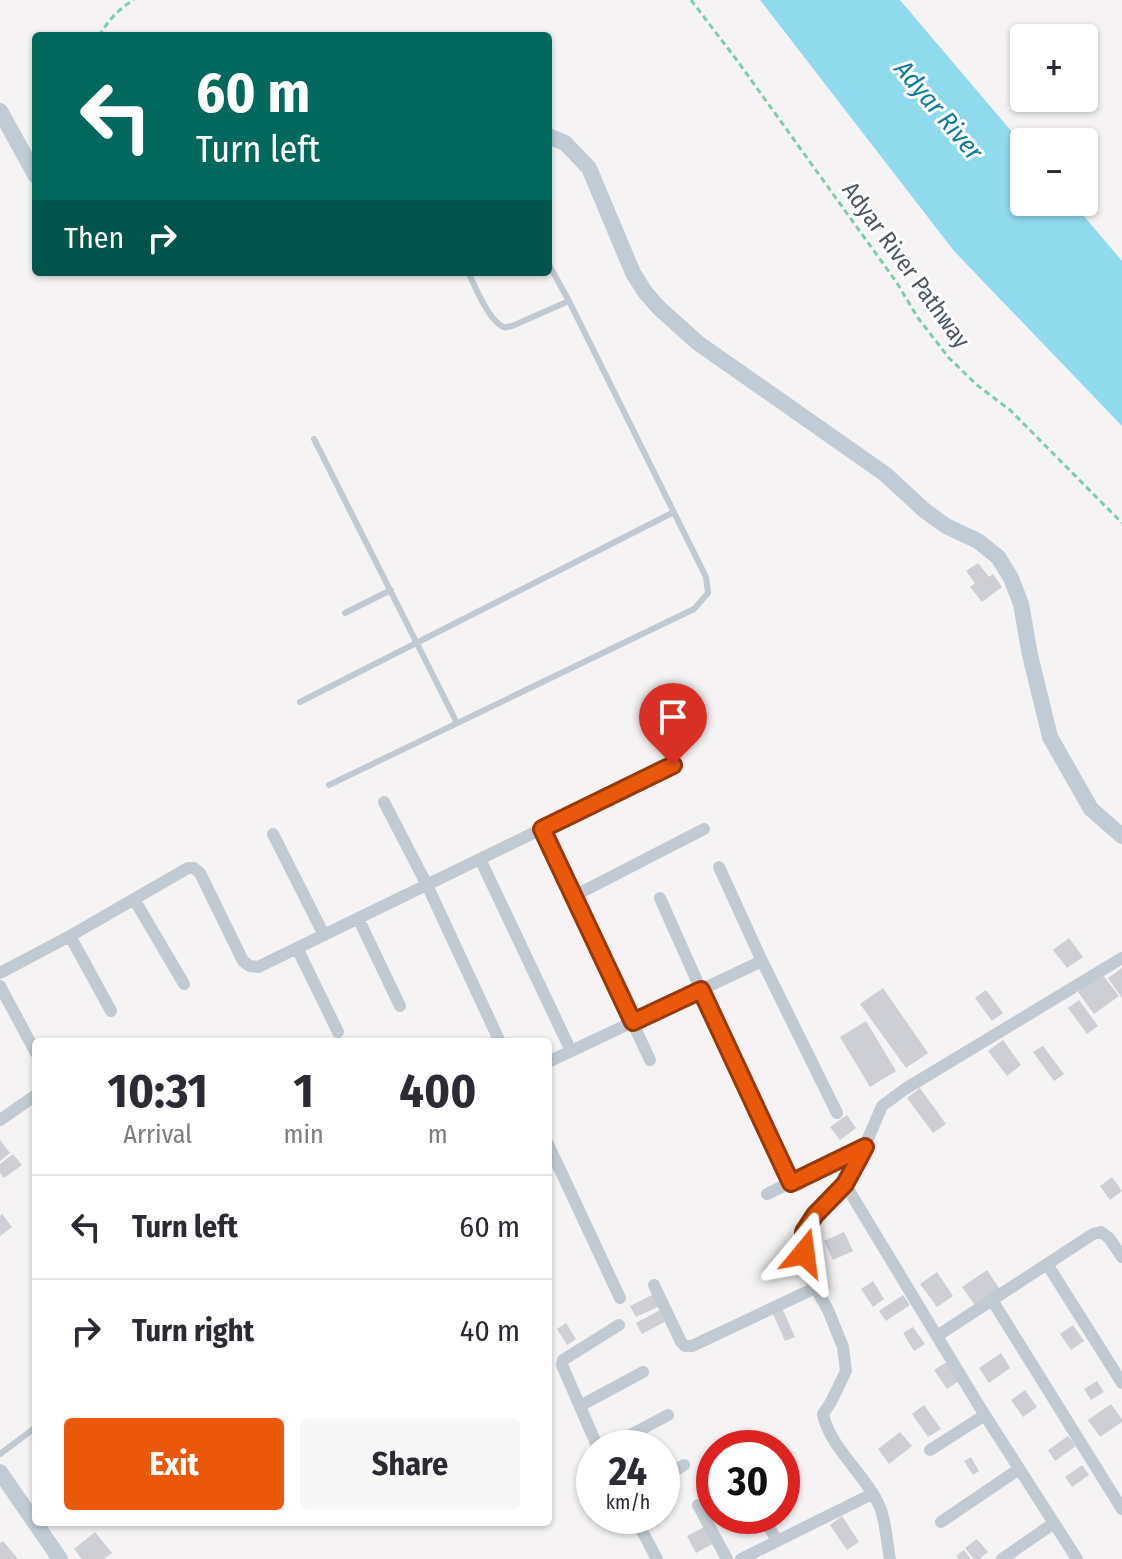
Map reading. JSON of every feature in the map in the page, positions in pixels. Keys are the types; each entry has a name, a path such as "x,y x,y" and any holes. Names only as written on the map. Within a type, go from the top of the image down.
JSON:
{"street":[{"path":"0,111 32,169"},
{"path":"552,138 565,143 589,168 633,273 659,308 698,343 885,474 924,510 946,526 978,541 998,557 1011,578 1021,604 1050,737 1091,809 1122,836"},
{"path":"0,973 188,868 200,873 243,961 258,967 673,765"},
{"path":"384,802 427,885 498,1038"},
{"path":"542,829 650,1060"},
{"path":"574,896 704,829"},
{"path":"273,834 324,935"},
{"path":"480,859 571,1051"},
{"path":"719,867 837,1113"},
{"path":"660,898 791,1183"},
{"path":"134,899 184,984"},
{"path":"358,918 400,1006"},
{"path":"70,936 111,1011"},
{"path":"297,948 338,1032"},
{"path":"890,1559 881,1510 825,1427 823,1414 846,1371 843,1347 828,1310 811,1280 804,1253 804,1232 815,1215 845,1184 882,1106 1122,958"},
{"path":"552,1060 762,961"},
{"path":"0,986 32,1046"},
{"path":"0,1120 32,1098"},
{"path":"767,1194 865,1147"},
{"path":"552,1154 620,1298"},
{"path":"845,1184 985,1415 1077,1559"},
{"path":"937,1336 1093,1234 1101,1232 1109,1238 1122,1257"},
{"path":"1047,1264 1122,1383"},
{"path":"654,1285 685,1346 692,1346 815,1288"},
{"path":"992,1300 1122,1509"},
{"path":"590,1430 562,1365 563,1360 619,1325"},
{"path":"580,1406 643,1372"},
{"path":"640,1430 668,1415"},
{"path":"930,1450 985,1415"},
{"path":"680,1467 684,1465"},
{"path":"941,1522 1019,1469"},
{"path":"0,1472 32,1518"},
{"path":"741,1559 872,1494"},
{"path":"1002,1559 1054,1523"},
{"path":"37,1526 60,1559"},
{"path":"644,1534 657,1559"},
{"path":"714,1534 727,1559"},
{"path":"773,1534 777,1541"}],"lane":[{"path":"329,785 694,609 708,593 706,577 552,270"},
{"path":"470,276 492,317 505,327 569,301"},
{"path":"314,439 457,723"},
{"path":"300,702 674,512"},
{"path":"345,613 391,590"},
{"path":"0,1454 32,1430"}],"path":[{"path":"101,32 107,21 134,0"},
{"name":"Adyar River Pathway","path":"691,0 949,358 1010,410 1122,523"}],"water":[{"name":"Adyar River","path":"760,0 900,0 1010,130 1010,216 1084,216 1122,261 1122,426 954,251"}],"building":[{"path":"978,563 989,577 993,574 1002,587 982,602 970,587 975,583 966,571"},
{"path":"1069,938 1083,957 1067,968 1053,950"},
{"path":"1122,968 1122,998 1108,978"},
{"path":"1102,974 1119,996 1094,1014 1078,992"},
{"path":"883,988 928,1053 906,1068 860,1004"},
{"path":"986,990 1003,1013 992,1021 975,998"},
{"path":"1079,1000 1098,1026 1087,1034 1068,1008"},
{"path":"866,1021 896,1071 870,1087 840,1037"},
{"path":"1003,1040 1021,1065 1007,1076 988,1051"},
{"path":"1043,1046 1064,1074 1054,1081 1033,1052"},
{"path":"920,1088 946,1124 933,1133 907,1098"},
{"path":"847,1115 856,1128 840,1140 830,1127"},
{"path":"0,1140 10,1153 0,1161"},
{"path":"13,1154 22,1165 4,1178 0,1173 0,1164"},
{"path":"1112,1177 1122,1191 1110,1200 1100,1186"},
{"path":"2,1214 12,1227 0,1236 0,1216"},
{"path":"844,1232 853,1251 833,1260 824,1241"},
{"path":"987,1270 1001,1291 977,1308 962,1287"},
{"path":"937,1272 953,1296 937,1307 920,1284"},
{"path":"873,1281 884,1299 873,1307 861,1289"},
{"path":"654,1294 660,1306 636,1317 630,1306"},
{"path":"903,1295 910,1305 886,1321 879,1311"},
{"path":"782,1308 795,1337 785,1341 772,1312"},
{"path":"662,1309 668,1320 642,1334 636,1323"},
{"path":"566,1323 576,1339 567,1345 557,1329"},
{"path":"1073,1325 1084,1341 1071,1350 1060,1334"},
{"path":"913,1327 925,1344 914,1351 903,1333"},
{"path":"1001,1353 1010,1368 989,1383 979,1368"},
{"path":"950,1360 962,1379 947,1389 934,1370"},
{"path":"1097,1381 1104,1392 1091,1400 1084,1389"},
{"path":"1025,1390 1037,1407 1023,1417 1011,1400"},
{"path":"1111,1404 1122,1422 1100,1437 1088,1420"},
{"path":"924,1405 941,1429 928,1437 912,1414"},
{"path":"900,1432 912,1446 889,1464 878,1449"},
{"path":"1068,1436 1076,1446 1055,1461 1048,1450"},
{"path":"971,1457 979,1471 973,1475 964,1461"},
{"path":"1082,1465 1089,1475 1072,1487 1065,1477"},
{"path":"842,1516 859,1542 847,1550 830,1525"},
{"path":"696,1531 696,1534 712,1534 716,1542 696,1553 687,1536"},
{"path":"95,1532 112,1553 104,1559 82,1559 74,1549"},
{"path":"977,1539 988,1552 974,1559 965,1548"},
{"path":"3,1541 18,1559 0,1559 0,1543"},
{"path":"964,1550 971,1559 956,1556"}],"route":[{"path":"673,765 542,829 633,1022 701,990 791,1183 865,1147 845,1184 815,1215 804,1232 804,1253"}]}
